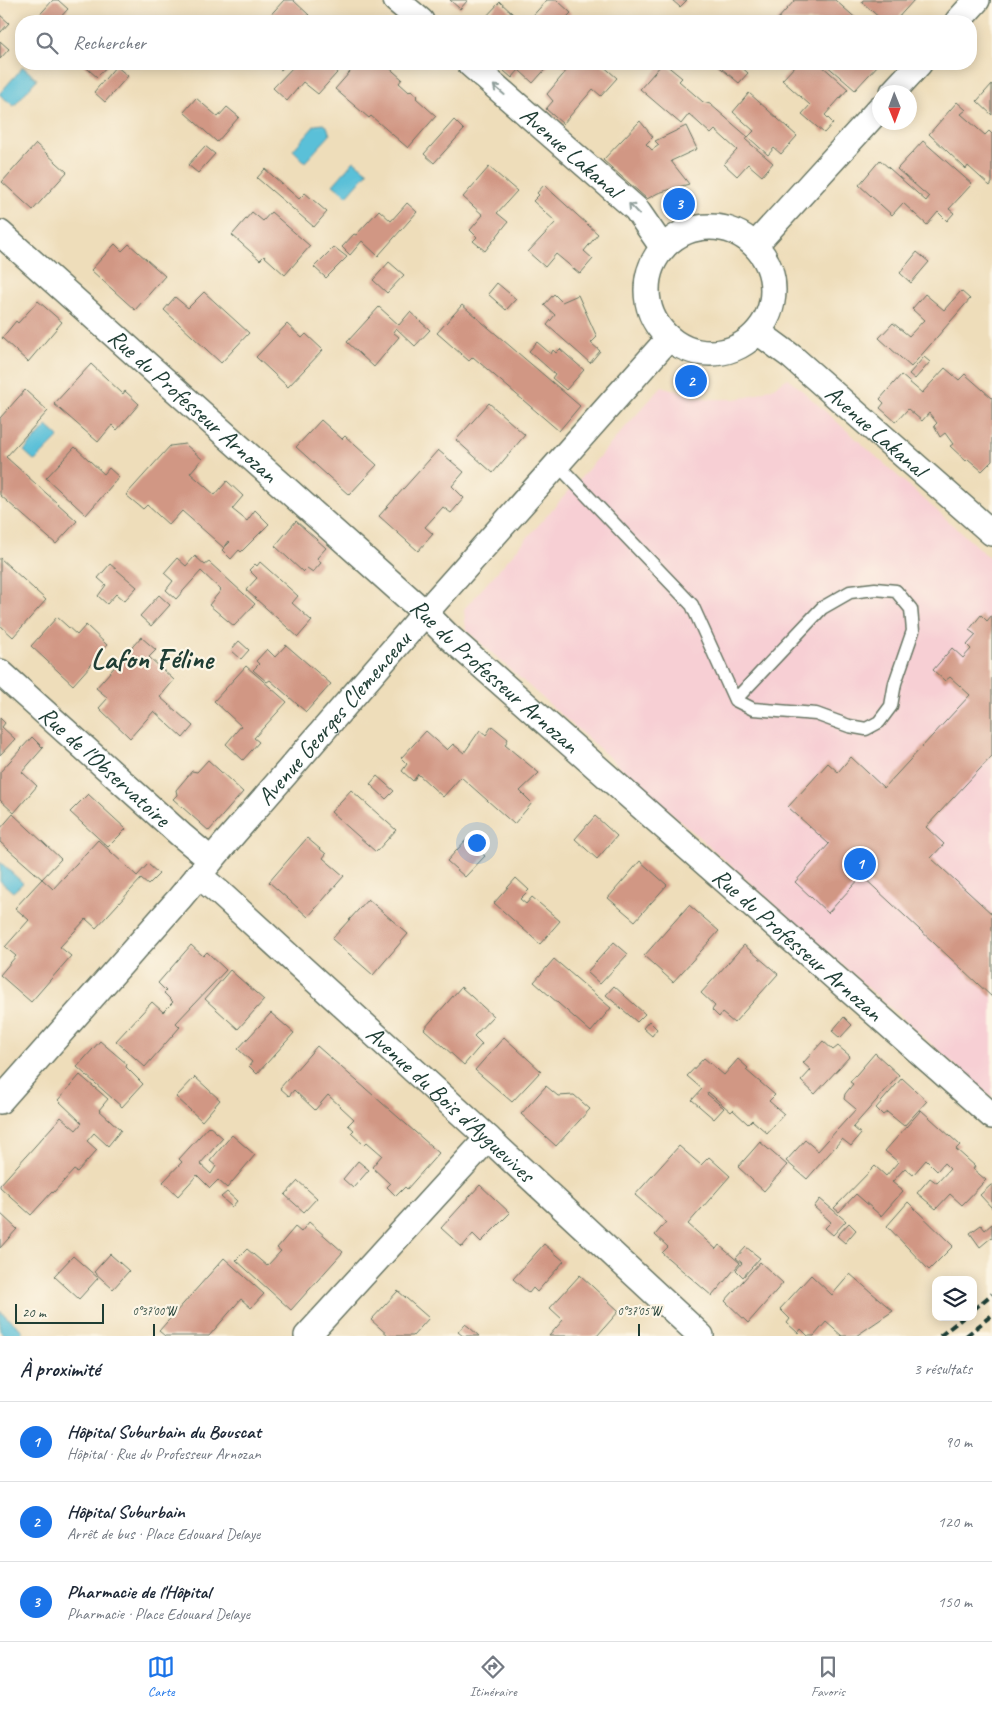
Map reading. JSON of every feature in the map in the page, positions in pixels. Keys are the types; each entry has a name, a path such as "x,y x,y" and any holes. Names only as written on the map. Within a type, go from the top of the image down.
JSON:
{"street":[{"path":"396,0 414,15"},
{"path":"963,15 977,0"},
{"path":"982,0 992,9"},
{"name":"Avenue Lakanal","path":"477,70 636,209 663,248"},
{"path":"900,85 913,70"},
{"path":"755,245 872,117"},
{"path":"709,227 726,228 742,235 755,245 768,265 774,288 770,312 758,332 745,343 730,350 714,354 697,352 682,347 669,338 655,322 648,303 647,283 652,264 663,248 684,233 709,227"},
{"name":"Rue du Professeur Arnozan","path":"0,233 425,613 470,656 992,1116"},
{"name":"Avenue Lakanal","path":"758,332 792,357 992,533"},
{"name":"Avenue Georges Clemenceau","path":"0,1101 178,899 425,613 669,338"},
{"name":"Rue de l'Observatoire","path":"0,672 181,835 204,868"},
{"name":"Avenue du Bois d'Ayguevives","path":"204,868 221,894 701,1336"},
{"path":"307,1336 488,1138"}],"lane":[{"path":"557,464 692,605 735,700 754,709 816,714 849,726 866,729 880,722 891,706 895,684 913,631 911,610 896,591 875,589 850,592 822,608 735,700"}],"shaded area":[{"path":"788,378 992,560 992,1098 466,630 464,609 662,386 695,397 734,399 748,397 772,388"}],"water":[{"path":"20,70 26,70 37,79 14,106 0,93"},
{"path":"323,124 327,126 330,135 305,162 293,150 315,125"},
{"path":"354,161 368,172 347,196 333,185"},
{"path":"47,426 59,437 35,461 24,451"},
{"path":"0,862 23,883 13,892 0,881"},
{"path":"0,1311 23,1331 18,1336 5,1336 0,1331"}],"building":[{"path":"53,0 58,0 68,9 62,15 39,15"},
{"path":"284,0 293,0 309,15 270,15"},
{"path":"450,0 468,0 460,9"},
{"path":"547,0 557,0 571,13 569,15 533,15"},
{"path":"672,0 687,0 680,7"},
{"path":"795,0 835,0 852,15 782,15"},
{"path":"863,0 914,0 900,15 876,15 862,2"},
{"path":"500,2 513,14 512,15 488,15"},
{"path":"0,15 9,23 0,33"},
{"path":"0,41 9,49 0,59"},
{"path":"89,70 103,70 97,77"},
{"path":"113,70 121,70 128,76 105,102 94,92"},
{"path":"290,70 340,70 318,94 303,82 287,101 273,88"},
{"path":"352,70 392,70 402,79 399,83 409,92 411,90 418,96 416,98 436,116 408,148 371,116 369,118 335,89"},
{"path":"503,70 519,70 512,78"},
{"path":"519,70 545,70 533,83"},
{"path":"567,70 608,70 617,78 601,96 593,89 563,124 546,109 553,101 547,94"},
{"path":"657,70 672,70 682,78 679,81 703,102 710,104 748,137 746,140 773,163 762,176 748,164 737,176 724,164 737,150 715,130 711,134 689,114 681,124 640,89"},
{"path":"723,70 745,70 748,73 739,83"},
{"path":"791,70 827,70 848,89 825,115 833,123 824,133 802,114 810,105 782,80"},
{"path":"832,70 873,70 855,90"},
{"path":"992,84 992,115 977,101"},
{"path":"749,93 797,136 781,154 774,148 768,155 748,137 754,131 733,112"},
{"path":"196,98 218,117 227,107 239,117 217,142 184,112"},
{"path":"957,102 966,110 961,114 985,135 989,131 992,134 992,183 990,186 968,166 966,169 929,134"},
{"path":"454,120 464,130 434,163 424,154"},
{"path":"640,121 653,137 646,144 652,150 659,145 655,141 686,126 697,149 671,161 689,184 658,193 647,199 603,160"},
{"path":"923,141 972,184 949,209 954,213 947,221 938,212 927,225 903,203 892,215 859,185 880,160 926,201 929,197 897,169"},
{"path":"36,144 67,172 33,210 2,182"},
{"path":"205,146 215,154 198,173 188,165"},
{"path":"489,167 517,191 497,213 508,222 485,251 473,241 477,237 470,230 483,215 463,197"},
{"path":"265,169 299,199 305,193 327,212 314,227 257,178"},
{"path":"544,185 598,234 584,251 593,259 580,274 556,254 545,267 528,252 556,222 533,201 539,195 537,193"},
{"path":"407,203 417,212 378,256 362,241 350,255 342,247 379,210 391,221"},
{"path":"252,212 263,221 271,212 310,246 285,275 264,256 260,260 232,235"},
{"path":"115,244 122,251 129,244 165,276 135,310 91,270"},
{"path":"334,247 347,257 326,278 314,267"},
{"path":"917,252 929,262 911,283 900,273"},
{"path":"389,262 404,275 387,293 373,280"},
{"path":"497,283 516,299 506,310 488,294"},
{"path":"961,291 970,299 911,367 879,338 893,323 909,336 924,320 912,309 925,294 944,310"},
{"path":"204,292 249,333 221,363 164,310 175,297 188,308"},
{"path":"554,294 562,302 578,295 597,337 591,343 600,351 590,363 547,325 555,315 544,305"},
{"path":"38,301 62,322 28,362 2,338 16,321 18,323"},
{"path":"462,305 580,406 559,431 473,357 469,361 437,333"},
{"path":"379,307 399,325 410,312 430,330 415,346 396,328 393,332 399,337 374,367 347,342"},
{"path":"287,324 302,338 306,334 323,350 288,387 256,357"},
{"path":"537,342 551,354 553,350 556,353 560,349 584,370 566,390 552,378 555,374 529,351"},
{"path":"924,357 930,362 915,379 909,374"},
{"path":"91,364 123,394 125,391 139,404 117,430 112,425 98,442 54,404"},
{"path":"945,368 959,380 965,374 992,398 992,461 982,471 968,459 966,461 950,446 953,444 945,433 940,437 934,426 937,423 929,413 922,421 908,409 896,422 880,408 884,403 880,399 901,375 922,393"},
{"path":"25,390 48,411 6,457 77,521 56,544 0,495 0,418"},
{"path":"489,403 525,435 493,473 456,440"},
{"path":"321,420 342,439 345,436 377,465 349,495 296,447"},
{"path":"185,444 202,459 190,473 215,495 227,481 243,496 232,509 247,521 255,510 269,524 241,552 239,550 231,559 222,550 224,548 182,511 169,525 147,505 143,509 126,495 170,446"},
{"path":"75,447 104,474 109,468 119,477 86,515 46,478"},
{"path":"438,450 464,472 452,486 464,498 451,513 443,507 425,527 433,534 418,551 379,516"},
{"path":"296,521 326,548 317,558 321,563 313,572 307,568 303,572 275,546"},
{"path":"195,556 205,565 209,562 255,604 234,626 209,605 221,590 201,571 176,599 166,590 173,581 164,573 177,558 186,566"},
{"path":"0,558 46,600 13,637 0,625"},
{"path":"260,562 298,596 292,603 312,621 298,637 246,590 257,578 249,570"},
{"path":"110,564 137,587 124,601 116,594 107,604 98,596 106,585 98,578"},
{"path":"159,595 170,605 151,626 140,616"},
{"path":"981,615 987,621 992,615 992,756 926,827 944,844 931,858 992,914 992,997 862,876 828,913 795,882 829,844 788,807 828,763 838,772 851,757 884,788 970,695 950,677 945,681 933,670 952,648 963,658 971,649 967,645 976,635 969,630"},
{"path":"57,617 77,635 86,625 107,645 73,685 31,646"},
{"path":"141,637 156,650 149,657 174,680 160,697 193,726 183,738 154,711 130,738 99,708 108,698 96,688"},
{"path":"239,641 249,650 241,659 231,650"},
{"path":"286,645 331,684 306,712 270,680 267,682 253,670 259,664 256,661 267,649 275,657"},
{"path":"246,666 287,702 254,738 259,742 243,760 226,744 241,726 214,701"},
{"path":"0,718 5,723 2,727 15,739 0,755"},
{"path":"492,726 508,739 505,745 539,773 520,791 532,803 514,824 461,777 443,797 418,774 413,781 402,771 407,764 401,758 426,731 447,750 453,744 464,753 480,730 486,735"},
{"path":"32,737 43,748 22,772 37,786 14,813 0,800 0,772"},
{"path":"208,760 243,792 209,831 173,799 177,795 176,790 192,771 197,772"},
{"path":"377,776 394,791 386,799 370,784"},
{"path":"351,790 396,830 376,852 331,812"},
{"path":"88,794 126,829 108,847 70,812"},
{"path":"13,814 61,859 42,879 0,842 0,829"},
{"path":"595,816 617,836 597,859 575,839"},
{"path":"307,838 326,854 323,858 344,876 308,917 269,882"},
{"path":"98,840 137,876 148,864 159,874 148,885 141,879 96,928 86,919 60,947 71,956 31,1002 0,975 16,956 5,947 29,920 15,908 42,879 53,889"},
{"path":"466,840 485,856 465,877 447,861"},
{"path":"640,861 667,885 635,921 608,898"},
{"path":"516,878 529,890 520,899 526,904 532,897 560,921 540,944 494,903"},
{"path":"368,899 408,934 373,975 332,939"},
{"path":"689,905 719,931 673,982 644,956"},
{"path":"614,942 628,954 600,984 587,972"},
{"path":"191,945 203,956 207,952 226,970 176,1023 180,1027 145,1067 116,1041 152,1002 163,1012 173,1002 158,983"},
{"path":"744,945 778,974 734,1023 722,1013 719,1017 712,1010 715,1006 701,993"},
{"path":"554,959 611,1008 591,1032 534,982"},
{"path":"230,970 264,1000 238,1029 205,999"},
{"path":"614,986 645,1014 637,1022 606,995"},
{"path":"461,987 493,1016 474,1036 482,1044 464,1065 424,1029"},
{"path":"271,1013 294,1033 257,1074 249,1066 252,1062 238,1049"},
{"path":"844,1017 852,1025 840,1038 832,1031"},
{"path":"649,1021 657,1029 652,1036 643,1028"},
{"path":"504,1037 541,1071 512,1102 475,1070"},
{"path":"100,1041 127,1064 126,1067 143,1084 122,1107 77,1067"},
{"path":"823,1041 833,1050 838,1046 850,1056 815,1094 801,1081 811,1070 803,1063"},
{"path":"317,1046 439,1153 407,1189 405,1187 396,1196 387,1187 390,1184 372,1167 382,1155 367,1142 364,1145 351,1133 354,1130 348,1125 354,1119 328,1095 315,1110 294,1090 289,1096 280,1088"},
{"path":"875,1053 899,1075 853,1127 861,1134 851,1146 842,1139 807,1179 786,1161 805,1140 818,1151 856,1109 844,1099 845,1094 853,1084 850,1082"},
{"path":"704,1058 724,1075 738,1059 748,1068 746,1070 775,1095 769,1101 784,1114 767,1133 752,1120 748,1124 733,1110 731,1112 708,1092 707,1094 724,1108 714,1119 692,1100 702,1089 687,1076"},
{"path":"80,1075 108,1099 99,1110 121,1130 108,1146 94,1133 87,1141 97,1150 77,1172 74,1170 31,1215 0,1185 61,1117 76,1130 82,1123 58,1100"},
{"path":"195,1077 220,1100 202,1121 176,1097"},
{"path":"902,1078 927,1101 904,1126 887,1112 883,1115 876,1108"},
{"path":"546,1086 558,1096 574,1095 590,1109 556,1146 521,1114"},
{"path":"921,1110 960,1145 956,1149 975,1166 973,1169 986,1180 962,1205 950,1194 936,1209 917,1193 930,1178 937,1183 950,1169 944,1163 937,1171 926,1160 913,1175 905,1168 892,1182 903,1191 881,1216 856,1194 839,1212 834,1208 875,1166 886,1176 898,1162 885,1151"},
{"path":"209,1126 223,1138 200,1164 211,1174 216,1166 210,1161 232,1135 255,1155 227,1188 218,1180 210,1188 197,1175 178,1196 163,1182 182,1162 179,1159"},
{"path":"760,1142 787,1165 764,1191 738,1167"},
{"path":"679,1146 701,1165 709,1157 730,1176 688,1224 716,1249 719,1245 740,1263 712,1296 662,1253 668,1247 655,1235 666,1222 635,1195"},
{"path":"358,1161 369,1170 353,1188 343,1179"},
{"path":"298,1181 317,1198 304,1212 285,1195"},
{"path":"992,1184 992,1208 980,1195"},
{"path":"480,1185 510,1213 481,1242 473,1234 462,1247 441,1228"},
{"path":"227,1192 237,1201 232,1207 221,1197"},
{"path":"820,1199 846,1221 833,1235 825,1228 831,1222 814,1207"},
{"path":"908,1202 953,1246 929,1270 887,1226"},
{"path":"0,1213 17,1229 0,1248"},
{"path":"309,1222 343,1252 291,1310 236,1260 247,1249 267,1266 281,1251 277,1248 295,1227 301,1232"},
{"path":"849,1223 856,1230 845,1243 837,1236"},
{"path":"992,1224 992,1237 980,1247 970,1233 981,1225 985,1230"},
{"path":"544,1244 564,1261 537,1292 533,1288 529,1293 513,1279"},
{"path":"746,1247 760,1258 743,1277 736,1270 742,1263 736,1258"},
{"path":"110,1254 129,1271 113,1289 94,1272"},
{"path":"73,1256 98,1278 79,1299 54,1276"},
{"path":"224,1258 264,1294 251,1308 241,1299 209,1336 165,1336 159,1331"},
{"path":"760,1262 783,1283 748,1323 725,1301"},
{"path":"850,1274 893,1311 856,1336 842,1336 826,1322 814,1336 808,1336 801,1329 798,1333 787,1323 790,1319 780,1309 811,1275 832,1295"},
{"path":"580,1275 619,1311 597,1336 549,1336 563,1320 550,1308"},
{"path":"398,1291 429,1318 413,1336 389,1336 371,1320"},
{"path":"465,1324 479,1336 463,1336 458,1332"}],"railway":[{"path":"977,1307 992,1294"},
{"path":"966,1336 992,1315"},
{"path":"940,1336 959,1321"}],"place":[{"name":"Pharmacie de l'Hôpital","path":"679,204"},
{"name":"Hôpital Suburbain","path":"691,381"},
{"name":"Hôpital Suburbain du Bouscat","path":"860,864"}],"district":[{"name":"Lafon Féline","path":"152,658"}]}
